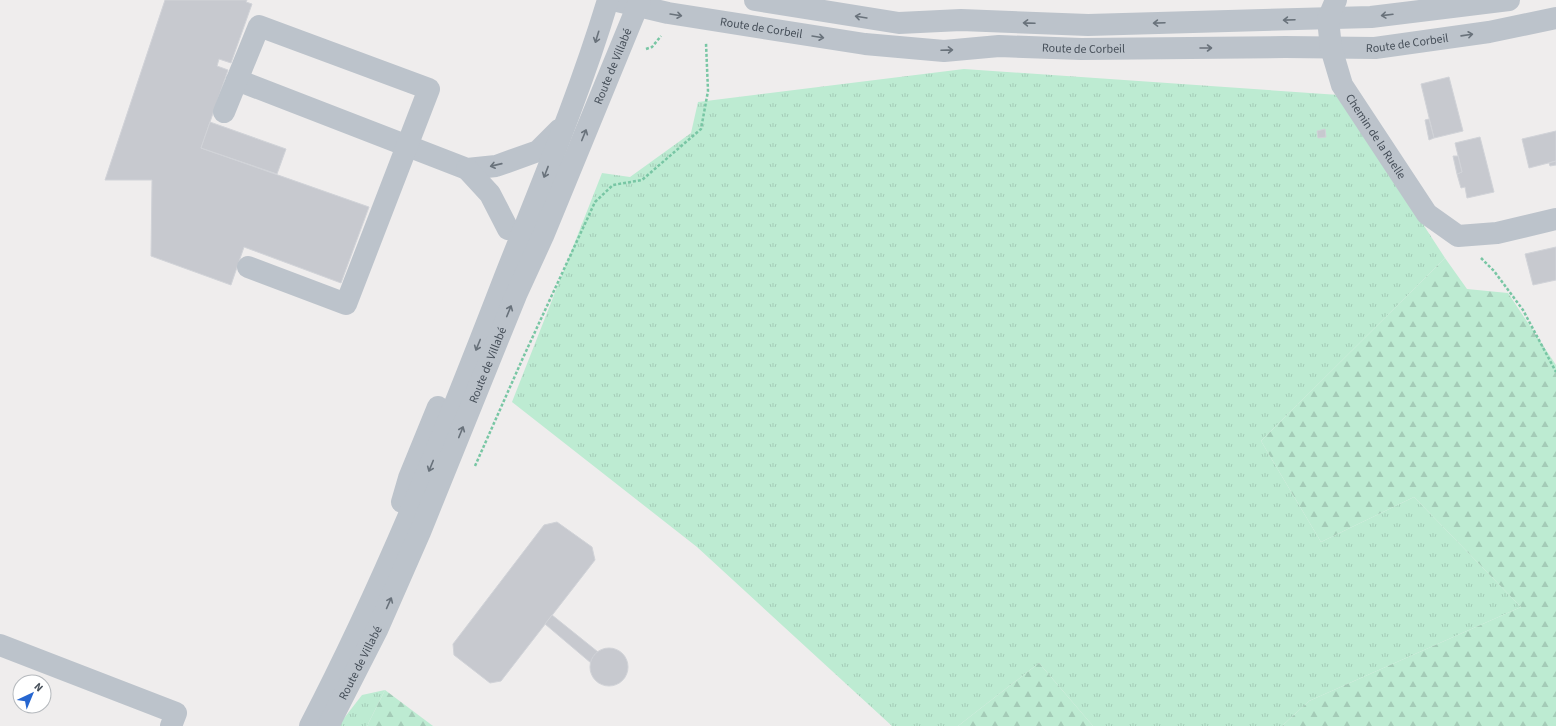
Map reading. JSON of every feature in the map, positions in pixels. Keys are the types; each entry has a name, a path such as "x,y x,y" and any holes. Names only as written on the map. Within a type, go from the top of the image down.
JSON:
{"street":[{"name":"Route de Villabé","path":"310,726 376,589 430,469 595,44 608,0"},
{"name":"Route de Corbeil","path":"613,0 639,3 668,13 865,44 944,51 999,46 1081,49 1285,47 1376,48 1489,32 1556,18"},
{"name":"Route de Corbeil","path":"755,0 899,23 961,20 1088,25 1332,9 1371,17 1509,0"},
{"path":"1406,0 1475,4"},
{"name":"Route de Villabé","path":"328,726 377,630 417,539 516,295 543,236 639,3"},
{"name":"Chemin de la Ruelle","path":"1332,9 1331,48 1342,86 1428,214 1458,236"},
{"path":"224,112 259,26 429,89 346,304 248,267"},
{"path":"237,80 467,169 490,194 508,229"},
{"path":"376,589 409,478 479,306 538,151 564,125"},
{"path":"467,169 496,166 538,151"},
{"path":"1458,236 1497,233 1556,220"},
{"path":"0,645 176,713 171,726"}],"path":[{"path":"472,472 594,202 613,185 642,180 702,129 708,91 706,43"},
{"path":"1458,236 1494,271 1523,310 1556,372"}],"green space":[{"path":"964,69 1339,95 1445,258 1261,441 1321,542 1414,497 1521,607 1309,701 1282,726 1093,726 1039,663 958,726 892,726 697,547 512,402 602,173 630,177 691,133 698,102"},
{"path":"1445,258 1467,289 1508,293 1556,365 1556,726 1282,726 1309,701 1521,607 1414,497 1321,542 1261,441"},
{"path":"1039,663 1093,726 958,726"},
{"path":"385,690 367,726 338,726 362,695"},
{"path":"385,690 433,726 367,726"}],"building":[{"path":"165,0 247,0 246,2 252,4 231,63 219,59 217,66 228,70 201,148 369,207 341,283 244,247 231,285 151,256 152,180 105,180"},
{"path":"1449,77 1463,131 1434,138 1421,84"},
{"path":"1429,119 1434,138 1429,140 1425,120"},
{"path":"210,122 286,149 277,174 201,148"},
{"path":"1325,129 1326,137 1318,138 1317,131"},
{"path":"1556,131 1556,161 1529,168 1522,139"},
{"path":"1480,137 1494,192 1467,198 1465,187 1461,188 1457,174 1462,172 1455,143"},
{"path":"1453,156 1458,156 1462,172 1457,174"},
{"path":"1556,161 1556,165 1550,166 1549,163"},
{"path":"1556,247 1556,280 1533,285 1525,254"},
{"path":"557,522 592,547 595,560 501,681 490,683 454,655 453,644 544,525"},
{"path":"552,615 598,652 591,663 545,624"},
{"path":"609,648 622,654 628,667 622,680 609,686 596,680 590,667 596,654"}]}
